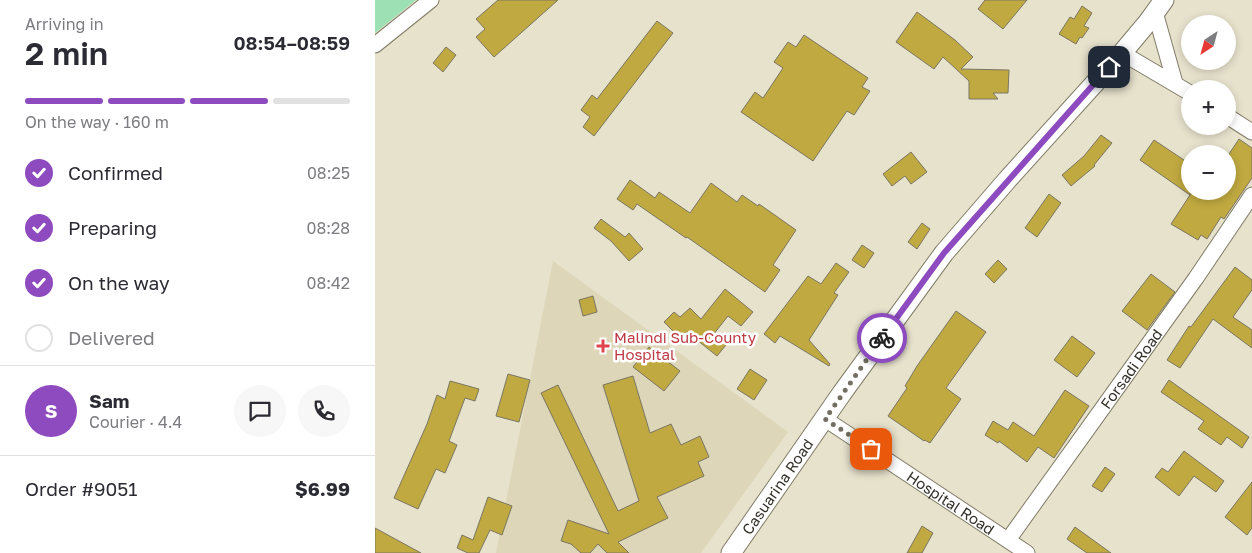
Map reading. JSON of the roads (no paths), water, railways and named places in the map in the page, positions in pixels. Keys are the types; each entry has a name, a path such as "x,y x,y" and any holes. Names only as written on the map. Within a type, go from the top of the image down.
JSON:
{"street":[{"path":"375,45 431,0"},
{"path":"1159,6 1175,83"},
{"name":"Casuarina Road","path":"731,553 944,253 1122,53 1159,6"},
{"path":"1122,53 1181,87"},
{"path":"1236,122 1252,132"},
{"name":"Forsadi Road","path":"1008,540 1196,278 1252,195"},
{"name":"Hospital Road","path":"825,419 1027,553"}],"place":[{"name":"Malindi Sub-County Hospital","path":"603,346"}]}
